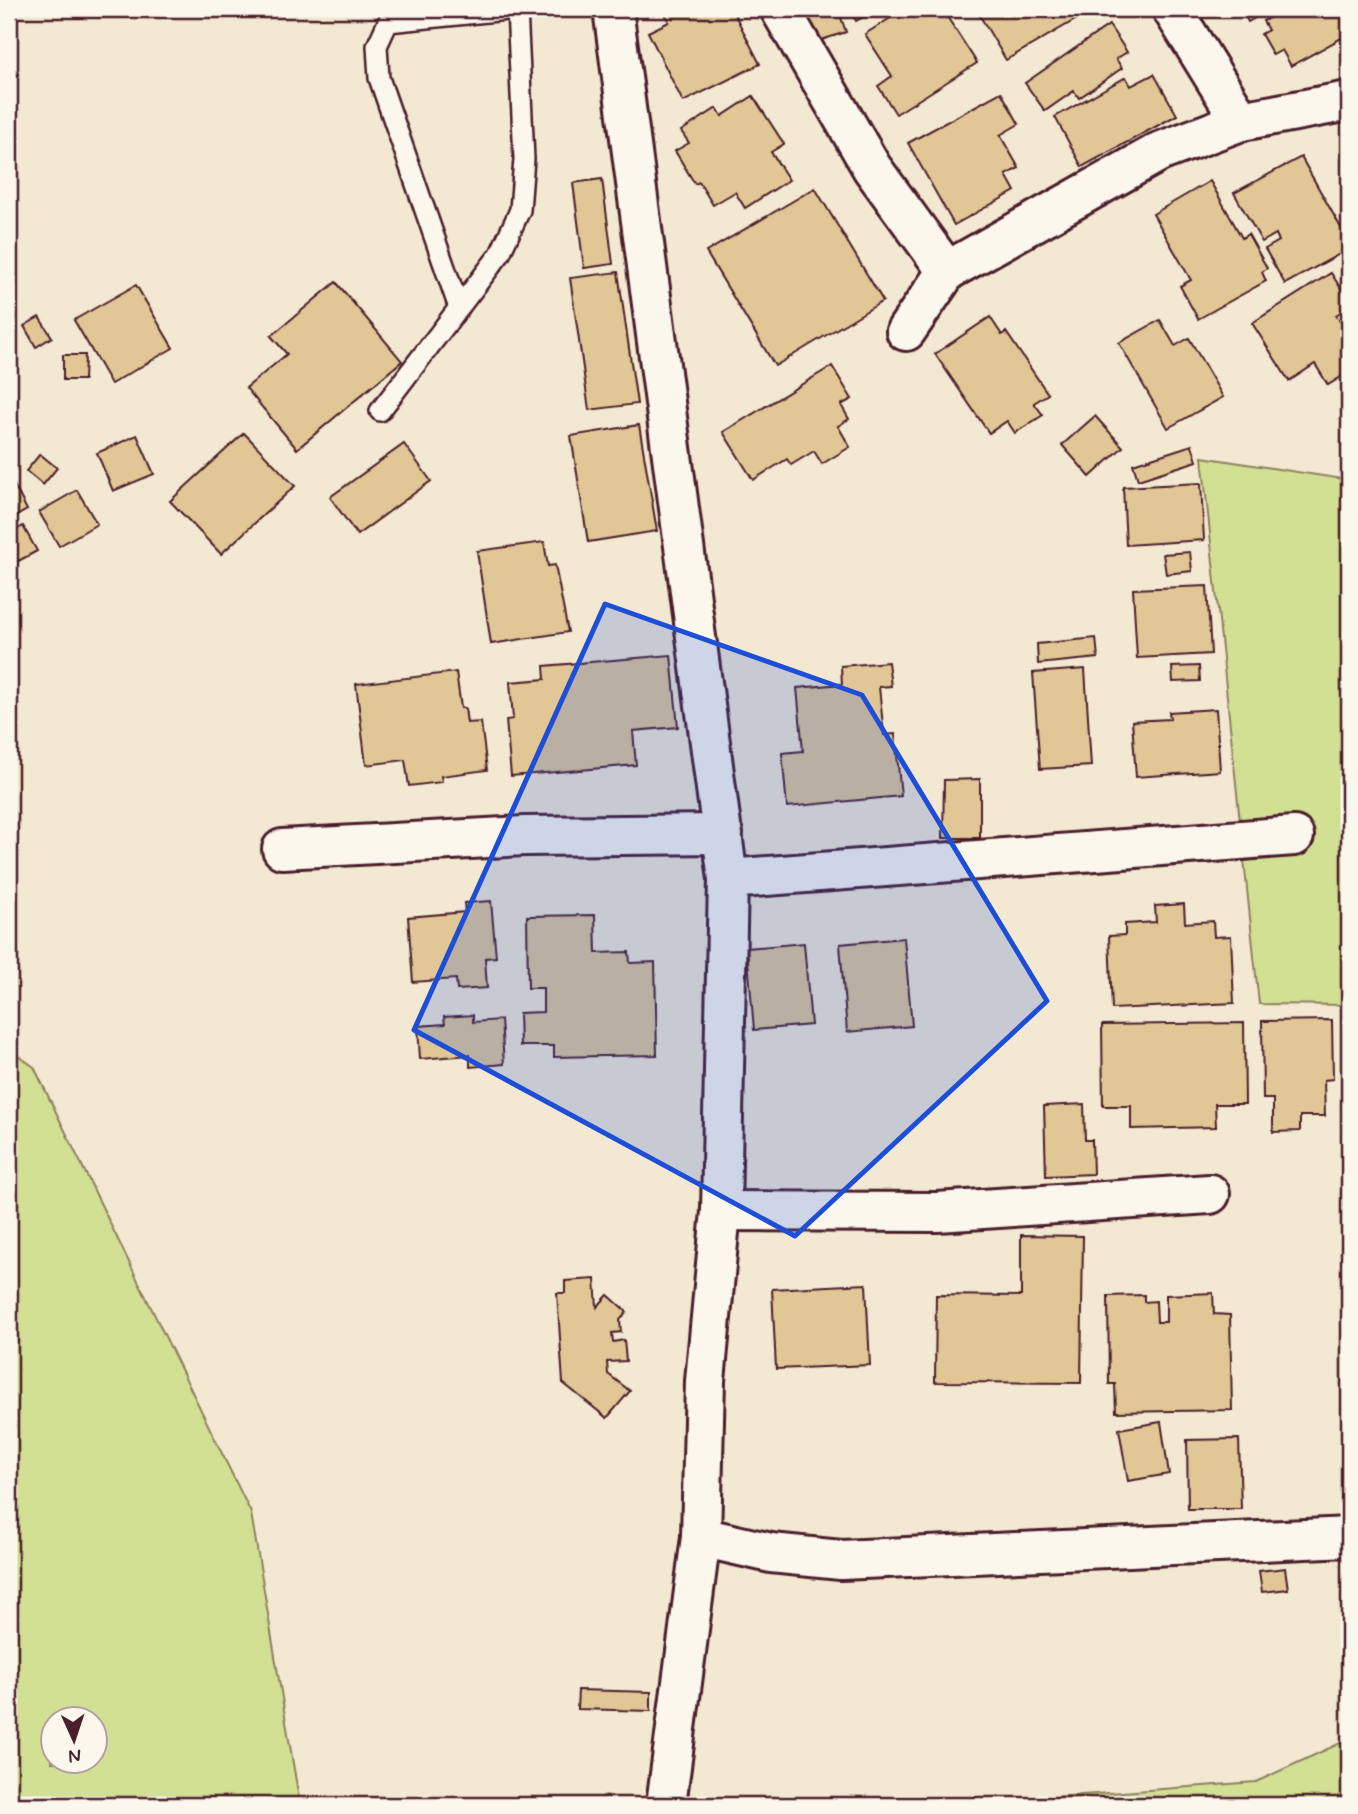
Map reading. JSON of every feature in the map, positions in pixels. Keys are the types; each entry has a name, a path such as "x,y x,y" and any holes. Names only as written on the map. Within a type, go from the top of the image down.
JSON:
{"street":[{"path":"613,9 728,879 722,1211 705,1381 701,1537 666,1805"},
{"path":"780,9 872,168 947,271"},
{"path":"1172,9 1241,121"},
{"path":"906,331 947,271 1159,152 1241,121 1349,101"},
{"path":"282,849 525,836 723,834"},
{"path":"728,879 1294,836"},
{"path":"722,1211 937,1212 1210,1194"},
{"path":"701,1537 771,1553 841,1560 1349,1537"}],"lane":[{"path":"380,411 459,308 500,254 520,210 524,159 517,9 388,22 377,46 379,78 459,308"}],"highlighted area":[{"path":"605,604 862,695 1047,1001 795,1236 414,1030"}],"green space":[{"path":"1202,457 1349,480 1349,1005 1259,1004"},
{"path":"9,1049 34,1067 251,1513 300,1805 9,1805"},
{"path":"1349,1739 1349,1805 946,1805 1256,1782"}],"building":[{"path":"663,9 732,9 760,64 683,102 648,32 669,22"},
{"path":"801,9 838,9 846,32 812,43"},
{"path":"850,9 878,9 856,21"},
{"path":"905,9 942,9 977,63 896,114 878,86 892,76 865,34"},
{"path":"1094,9 1006,60 977,11"},
{"path":"1241,9 1271,9 1248,22"},
{"path":"1286,9 1349,9 1349,34 1291,66 1282,50 1273,55 1261,34 1268,30 1263,21"},
{"path":"1109,25 1127,52 1116,59 1122,68 1079,98 1074,91 1045,111 1025,83"},
{"path":"1154,74 1177,115 1082,167 1055,117 1126,77 1131,86"},
{"path":"1001,92 1019,124 1000,135 1019,168 1006,175 1015,191 954,225 908,143"},
{"path":"753,96 784,144 771,152 789,180 745,208 735,192 713,205 699,182 695,184 675,151 689,143 681,131 717,108 722,116"},
{"path":"1301,157 1349,242 1349,249 1285,284 1265,249 1279,241 1276,234 1262,242 1234,193"},
{"path":"602,179 613,264 584,268 573,183"},
{"path":"1210,181 1242,238 1248,234 1267,268 1262,272 1266,281 1198,319 1180,286 1191,280 1153,214"},
{"path":"815,188 883,301 775,366 706,252"},
{"path":"618,272 637,404 589,410 570,278"},
{"path":"1331,273 1349,301 1349,307 1336,315 1349,335 1349,372 1328,385 1315,364 1289,381 1252,323"},
{"path":"336,282 402,361 297,449 246,388 287,354 271,336"},
{"path":"136,285 173,348 111,384 74,320"},
{"path":"39,317 52,337 36,347 24,326"},
{"path":"990,317 1002,335 1006,332 1048,394 1034,403 1043,415 1015,433 1007,421 989,433 935,354"},
{"path":"1160,320 1175,346 1189,338 1223,397 1168,428 1119,343"},
{"path":"63,355 85,355 84,380 63,380"},
{"path":"832,366 852,399 841,405 849,419 838,426 850,447 822,464 814,451 791,465 787,459 753,480 723,432"},
{"path":"1095,416 1123,447 1090,477 1062,445"},
{"path":"639,425 657,531 588,542 571,436"},
{"path":"244,433 295,486 221,554 170,501"},
{"path":"137,435 154,474 113,491 97,453"},
{"path":"404,444 431,481 357,535 330,497"},
{"path":"1192,445 1197,461 1138,480 1133,464"},
{"path":"40,454 57,468 43,485 26,471"},
{"path":"9,475 27,510 9,520"},
{"path":"1201,483 1204,540 1126,545 1123,487"},
{"path":"77,490 97,524 59,546 39,512"},
{"path":"23,526 37,551 9,566 9,534"},
{"path":"544,542 548,566 555,565 568,632 491,644 477,551"},
{"path":"1190,552 1192,571 1166,574 1163,554"},
{"path":"1207,586 1211,654 1137,658 1133,589"},
{"path":"1096,638 1098,658 1038,664 1037,644"},
{"path":"671,655 678,727 633,731 636,765 511,776 506,720 513,719 510,682 545,679 544,666"},
{"path":"888,662 891,686 879,687 884,735 895,734 901,796 787,807 782,753 803,751 797,688 842,684 841,666"},
{"path":"1199,666 1200,681 1173,682 1172,667"},
{"path":"1085,669 1091,766 1040,769 1033,673"},
{"path":"456,672 461,708 465,708 467,723 481,722 487,770 441,776 442,782 409,786 405,760 366,765 356,684"},
{"path":"1216,709 1220,771 1136,777 1132,721 1170,719 1169,712"},
{"path":"980,779 980,838 943,838 944,780"},
{"path":"491,901 496,957 485,958 487,988 457,990 456,979 413,982 408,917 465,912 464,903"},
{"path":"1184,904 1185,923 1213,921 1214,937 1231,936 1234,1003 1112,1009 1109,936 1125,935 1125,924 1156,922 1155,906"},
{"path":"595,915 596,953 629,952 630,963 655,962 657,1055 554,1057 554,1046 520,1046 519,1013 543,1012 543,988 528,988 527,916"},
{"path":"904,938 912,1026 847,1032 840,944"},
{"path":"804,943 811,1025 754,1030 747,948"},
{"path":"473,1015 473,1022 501,1020 504,1064 470,1067 470,1055 420,1059 418,1026 445,1024 444,1017"},
{"path":"1332,1020 1333,1079 1324,1080 1325,1116 1300,1116 1300,1131 1273,1132 1273,1099 1263,1099 1262,1021"},
{"path":"1244,1023 1245,1104 1215,1104 1216,1127 1131,1129 1131,1106 1103,1106 1102,1025"},
{"path":"1084,1104 1085,1140 1092,1140 1093,1174 1046,1176 1044,1106"},
{"path":"1021,1235 1083,1236 1081,1383 935,1382 936,1295 1021,1296"},
{"path":"595,1279 597,1307 608,1295 627,1312 620,1320 621,1332 612,1333 613,1342 624,1340 626,1361 607,1362 608,1374 630,1391 607,1418 563,1383 557,1293 565,1293 565,1281"},
{"path":"866,1284 870,1365 776,1369 772,1289"},
{"path":"1213,1293 1214,1314 1230,1315 1232,1410 1116,1412 1115,1384 1109,1384 1108,1296 1144,1295 1144,1302 1156,1301 1157,1322 1166,1322 1166,1295"},
{"path":"1161,1422 1169,1474 1128,1481 1119,1429"},
{"path":"1239,1439 1241,1509 1188,1509 1187,1440"},
{"path":"1285,1568 1288,1589 1262,1592 1259,1571"},
{"path":"578,1690 651,1692 651,1711 577,1709"}]}
